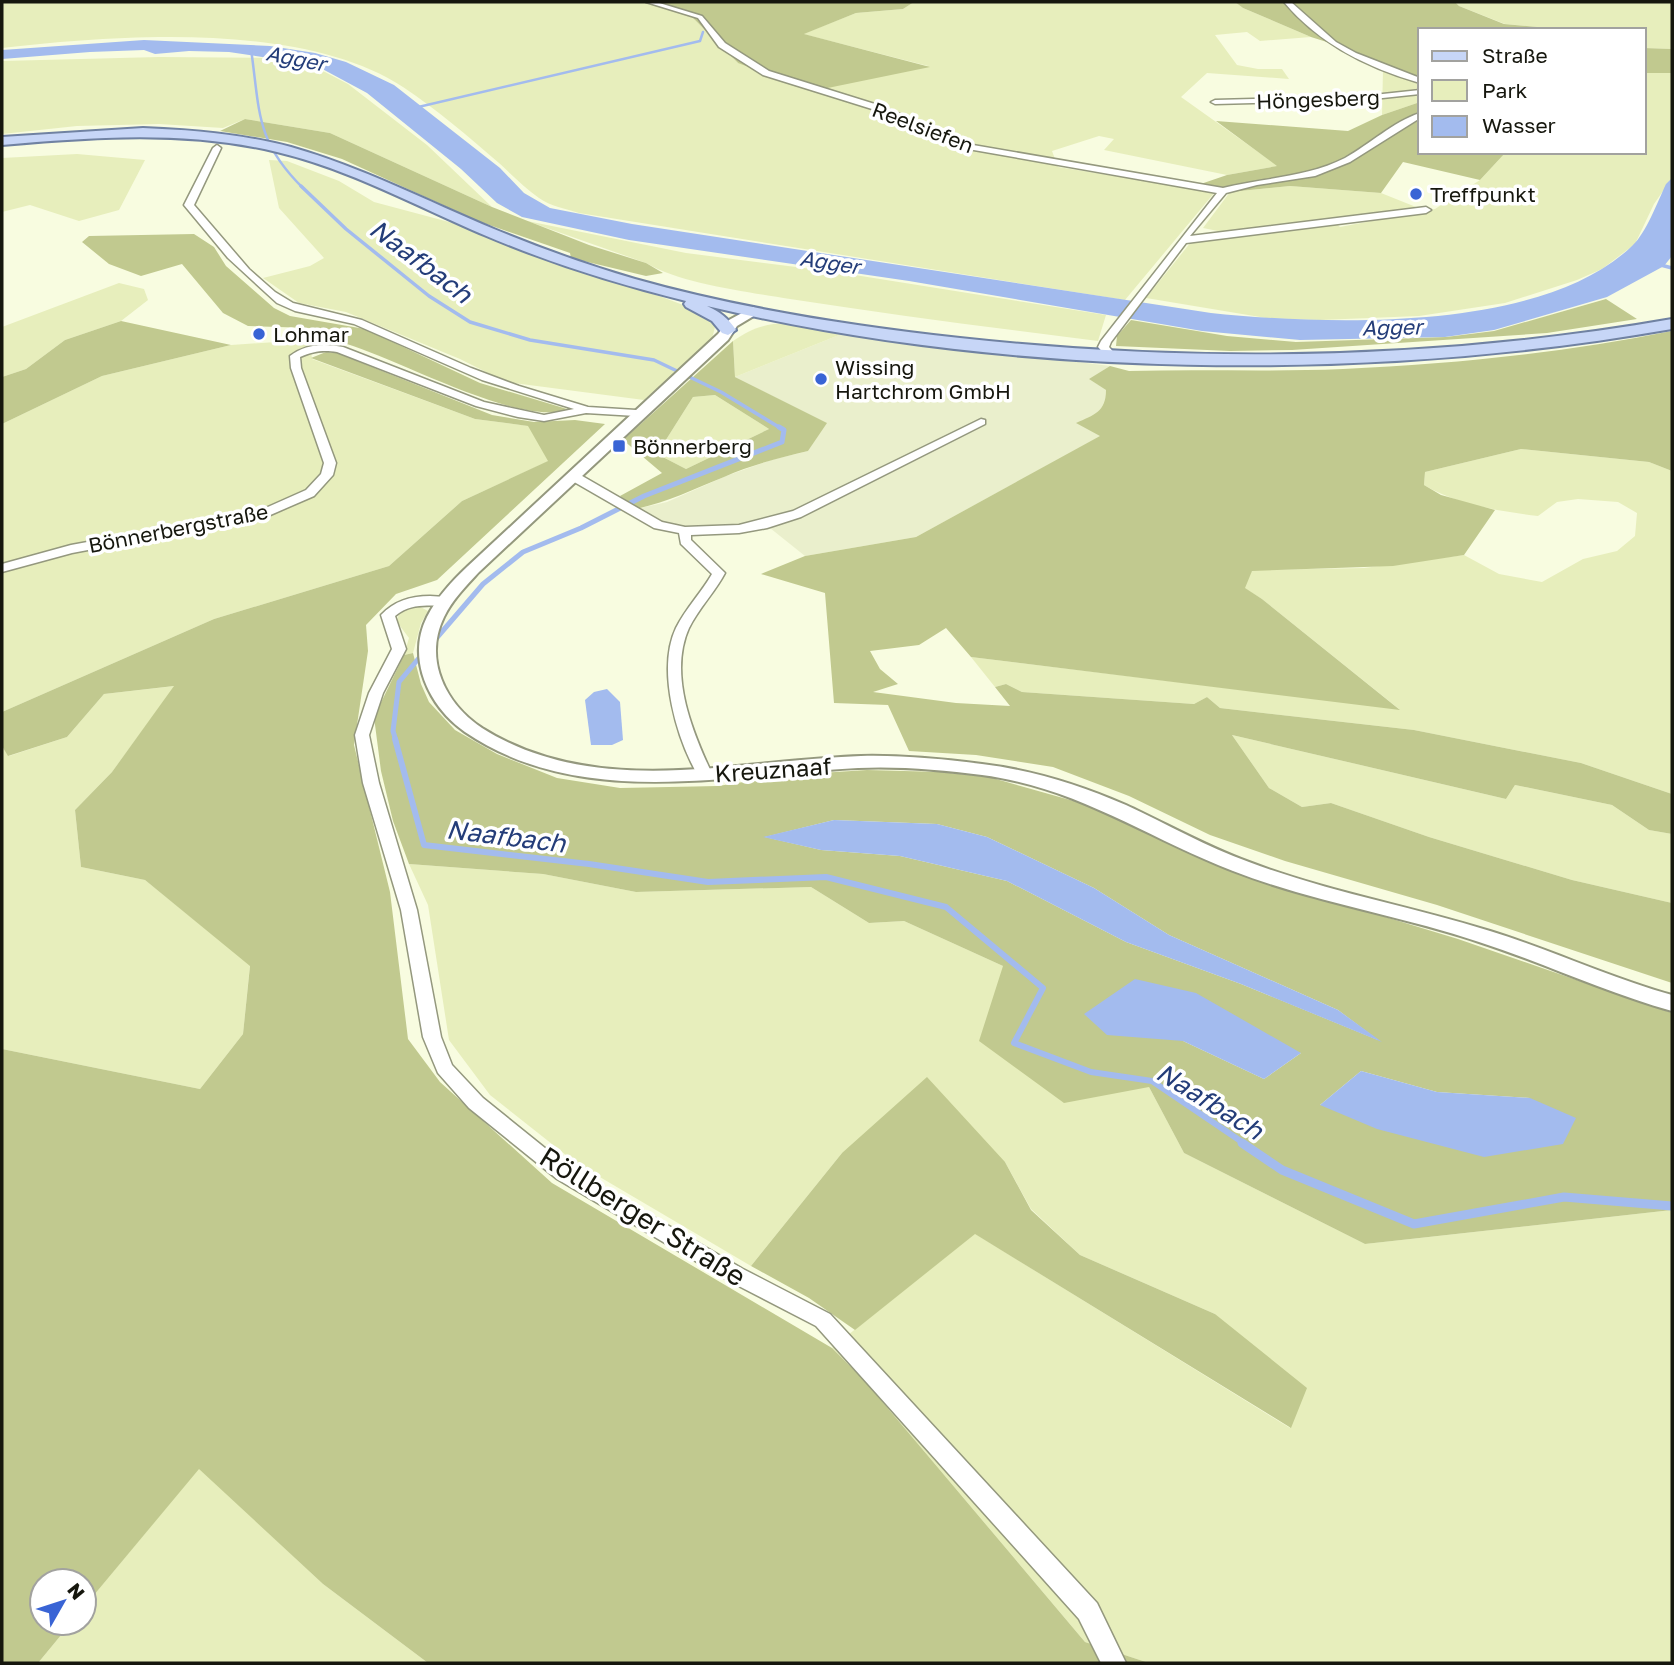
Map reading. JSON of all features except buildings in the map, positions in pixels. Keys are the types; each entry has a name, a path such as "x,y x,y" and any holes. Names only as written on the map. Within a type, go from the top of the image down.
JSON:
{"main road":[{"path":"2,141 112,134 189,135 283,149 356,173 522,246 589,270 653,288 753,311 901,336 988,346 1112,356 1281,360 1423,355 1557,343 1672,324"},
{"path":"653,288 718,318 725,334"}],"street":[{"name":"Reelsiefen","path":"649,2 700,17 722,45 766,73 875,107 971,147 1223,191"},
{"name":"Höngesberg","path":"1287,2 1333,44 1418,80"},
{"name":"Höngesberg","path":"1215,102 1396,97 1418,92"},
{"name":"Höngesberg","path":"1223,191 1257,182 1312,174 1347,160 1418,116"},
{"path":"217,148 189,205 214,237 280,301 302,309 343,317 505,386 568,401 586,410"},
{"path":"1112,356 1103,347 1110,335 1223,191"},
{"path":"1183,240 1426,210"},
{"path":"705,776 647,777 574,771 507,749 459,720 442,700 432,680 427,641 435,616 470,574 602,450 636,413 725,334 746,327 752,319 753,311"},
{"name":"Bönnerbergstraße","path":"2,568 95,544 264,513 310,493 327,475 330,463 296,368 295,356 308,349 321,347 354,354 480,404 518,414 544,418 586,410 636,413"},
{"path":"573,476 658,525 685,531 712,532 763,526 797,514 981,422"},
{"path":"850,487 873,484"},
{"name":"Kreuznaaf","path":"685,531 685,541 719,573 705,597 690,613 676,649 679,712 705,776 796,767 907,762 971,767 1051,783 1100,802 1238,865 1319,892 1464,929 1672,1003"},
{"name":"Röllberger Straße","path":"446,601 413,601 397,606 388,615 399,649 376,693 362,735 372,783 409,910 432,1037 444,1069 476,1103 564,1174 736,1275 823,1320 1088,1611 1114,1663"}],"shaded area":[{"path":"844,333 1110,366 1090,379 1106,390 1106,405 1098,414 1101,436 916,537 805,556 770,528 819,504 796,514 712,531 658,525 636,509 667,502 771,460 808,451 826,423 735,377"}],"green space":[{"path":"2,2 642,2 689,14 738,63 928,66 803,34 856,13 903,9 914,2 1235,2 1243,8 1311,37 1260,41 1247,32 1215,35 1237,65 1258,69 1282,69 1289,79 1207,73 1181,97 1278,166 1227,175 1104,150 1114,139 1099,136 1052,151 1058,167 1215,192 1125,300 579,213 539,198 428,104 403,87 362,66 314,51 262,42 208,38 99,39 2,48"},
{"path":"642,2 914,2 903,9 856,13 804,34 930,67 813,91 738,63 689,14"},
{"path":"1235,2 1455,2 1504,24 1547,28 1418,28 1418,82 1243,8"},
{"path":"1455,2 1672,2 1672,49 1646,48 1646,28 1548,28 1505,24"},
{"path":"1646,48 1672,49 1672,73 1646,73"},
{"path":"159,57 275,58 325,72 348,84 427,145 492,207 330,133 245,119 223,128 159,124 77,126 2,134 2,61"},
{"path":"1383,69 1418,82 1418,103 1382,115"},
{"path":"1646,73 1672,73 1672,178 1654,204 1635,244 1602,269 1577,280 1505,303 1419,316 1320,320 1266,318 1146,298 1191,242 1337,224 1340,227 1435,209 1480,180 1504,154 1646,154"},
{"path":"1418,103 1418,154 1504,154 1480,180 1403,162 1381,193 1290,186 1230,192 1189,188 1227,175 1277,166 1216,121 1348,131"},
{"path":"245,119 330,133 492,207 589,245 646,263 663,273 646,276 571,258 570,253 478,221 342,159 287,142 220,131"},
{"path":"77,154 145,160 119,210 79,221 30,205 2,212 2,158"},
{"path":"269,160 287,161 339,181 374,202 464,226 523,252 707,314 716,323 712,339 644,400 506,382 460,359 346,312 299,303 263,278 310,266 324,258 279,208"},
{"path":"1290,186 1381,193 1421,209 1228,233 1203,228 1230,192"},
{"path":"527,221 686,253 836,272 1106,315 1098,341 755,293 678,276"},
{"path":"194,234 214,247 226,266 274,308 290,316 365,329 480,383 567,409 547,412 521,409 491,400 347,344 310,337 311,328 248,326 223,313 182,264 141,276 109,264 82,242 89,236"},
{"path":"119,283 144,289 148,300 121,321 65,340 26,369 2,377 2,327"},
{"path":"1606,299 1637,319 1547,333 1292,350 1230,351 1116,346 1117,336 1131,320 1227,336 1296,342 1446,337 1494,331"},
{"path":"121,321 231,345 102,376 2,424 2,377 26,369 65,340"},
{"path":"787,323 844,333 735,377 733,341 758,328"},
{"path":"1672,331 1672,471 1649,462 1521,449 1425,472 1424,485 1441,495 1495,510 1464,555 1393,566 1252,571 1245,588 1400,710 971,657 946,628 919,645 870,651 880,669 898,684 873,692 956,703 1010,706 995,687 1006,684 1022,692 1194,704 1207,697 1220,708 1414,730 1581,763 1672,794 1672,834 1649,830 1612,805 1515,785 1506,799 1232,735 1269,788 1302,807 1331,803 1429,837 1572,880 1672,903 1672,983 1437,905 1285,861 1210,835 1129,796 1053,767 976,755 909,751 888,705 834,703 825,593 761,574 805,556 916,537 1100,436 1076,423 1093,415 1104,403 1106,390 1089,379 1110,366 1129,371 1385,367 1549,351"},
{"path":"733,341 735,377 827,423 808,451 755,465 670,499 636,509 620,496 662,473 623,440","holes":["715,395 769,429 686,469 657,454 693,397"]},
{"path":"310,343 312,359 475,419 529,426 549,461 462,501 389,566 214,619 2,712 2,424 102,376 231,345"},
{"path":"326,352 337,353 492,415 534,422 575,420 605,424 437,580 396,594 366,625 368,651 354,745 390,892 408,1039 440,1082 552,1183 832,1348 864,1380 1085,1642 1149,1663 428,1663 323,1584 199,1469 98,1590 98,1567 28,1567 28,1637 59,1637 38,1663 2,1663 2,1049 200,1089 243,1034 250,966 145,880 81,867 75,810 112,772 174,686 104,694 67,737 8,756 2,746 2,712 214,619 389,566 462,501 548,461 528,426 475,419 311,358"},
{"path":"715,395 769,429 686,469 657,454 693,397"},
{"path":"1521,449 1649,462 1672,471 1672,794 1581,763 1414,730 1220,708 1207,697 1194,704 1022,692 1006,684 995,687 971,657 1399,709 1262,599 1244,588 1252,570 1364,568 1464,555 1499,574 1542,582 1583,559 1617,551 1635,536 1637,513 1618,502 1578,499 1557,502 1538,516 1465,502 1424,485 1425,472"},
{"path":"415,604 428,611 421,623 413,653 404,655 409,638 397,622 403,610"},
{"path":"413,653 429,702 455,730 497,754 557,778 620,788 718,786 789,775 867,770 941,772 989,777 1095,807 1230,870 1458,939 1672,1013 1672,1210 1365,1244 1184,1153 1149,1087 1064,1103 979,1041 1003,966 904,921 869,923 811,887 636,892 543,874 409,864 393,821 381,771 374,717 404,655","holes":["834,820 937,824 987,837 1094,888 1169,935 1338,1010 1378,1040 1241,984 1126,942 1007,881 900,856 821,850 765,837","1183,1041 1301,1053 1264,1079","1361,1071 1437,1092 1530,1098 1320,1105"]},
{"path":"175,686 112,772 75,810 81,867 145,880 250,965 243,1034 200,1089 2,1049 2,746 9,756 67,737 104,694"},
{"path":"1232,735 1506,799 1515,785 1612,805 1649,830 1672,834 1672,903 1572,880 1429,837 1331,803 1302,807 1269,788"},
{"path":"409,864 543,874 636,892 811,887 869,923 904,921 1003,966 1149,1087 1184,1153 1365,1244 1672,1210 1672,1663 1149,1663 1085,1642 864,1380 832,1348 974,1233 1290,1428 1215,1314 1080,1255 1031,1209 1005,1162 842,1153 751,1266 576,1163 490,1095 449,1040 428,905"},
{"path":"927,1077 1005,1162 1031,1210 1080,1255 1215,1314 1307,1388 1291,1428 975,1234 855,1330 809,1298 751,1266 842,1153"},
{"path":"199,1468 323,1584 428,1663 38,1663 59,1637 98,1637 98,1590"}],"water":[{"name":"Agger","path":"144,40 270,46 315,53 346,62 394,85 500,168 524,193 550,208 632,224 1211,313 1314,320 1372,320 1491,308 1546,294 1594,274 1633,245 1647,225 1666,184 1672,178 1672,256 1664,266 1607,297 1494,330 1445,337 1300,340 1202,331 909,281 629,240 522,217 497,203 461,169 367,93 315,65 229,52 155,54 144,50 2,59 2,50"},
{"path":"607,689 620,702 623,740 612,745 591,745 585,700 594,692"},
{"path":"834,820 937,824 987,837 1094,888 1169,935 1338,1010 1382,1042 1241,984 1126,942 1007,881 900,856 821,850 763,837"},
{"path":"1135,979 1196,993 1301,1053 1264,1079 1183,1041 1107,1035 1084,1014"},
{"path":"1361,1071 1437,1092 1530,1098 1576,1118 1563,1144 1484,1157 1377,1129 1320,1105"}],"waterway":[{"path":"414,108 700,41 703,32"},
{"name":"Naafbach","path":"251,49 262,124 276,155 302,187"},
{"name":"Naafbach","path":"302,187 346,229 429,296 470,322 530,340 654,360 721,392 782,429"},
{"path":"1657,264 1672,268"},
{"name":"Naafbach","path":"434,641 483,584 523,552 581,528 644,496 782,442 784,430 779,427"},
{"name":"Naafbach","path":"396,741 393,731 399,682 424,652"},
{"name":"Naafbach","path":"395,739 424,845 589,864 708,882 826,877 946,907 1043,988 1014,1043 1091,1072 1152,1081 1245,1144"},
{"name":"Naafbach","path":"1242,1143 1282,1170 1414,1224 1564,1197 1672,1206"}],"place":[{"name":"Treffpunkt","path":"1416,194"},
{"name":"Lohmar","path":"259,334"},
{"name":"Wissing Hartchrom GmbH","path":"821,379"},
{"name":"Bönnerberg","path":"619,446"}]}
